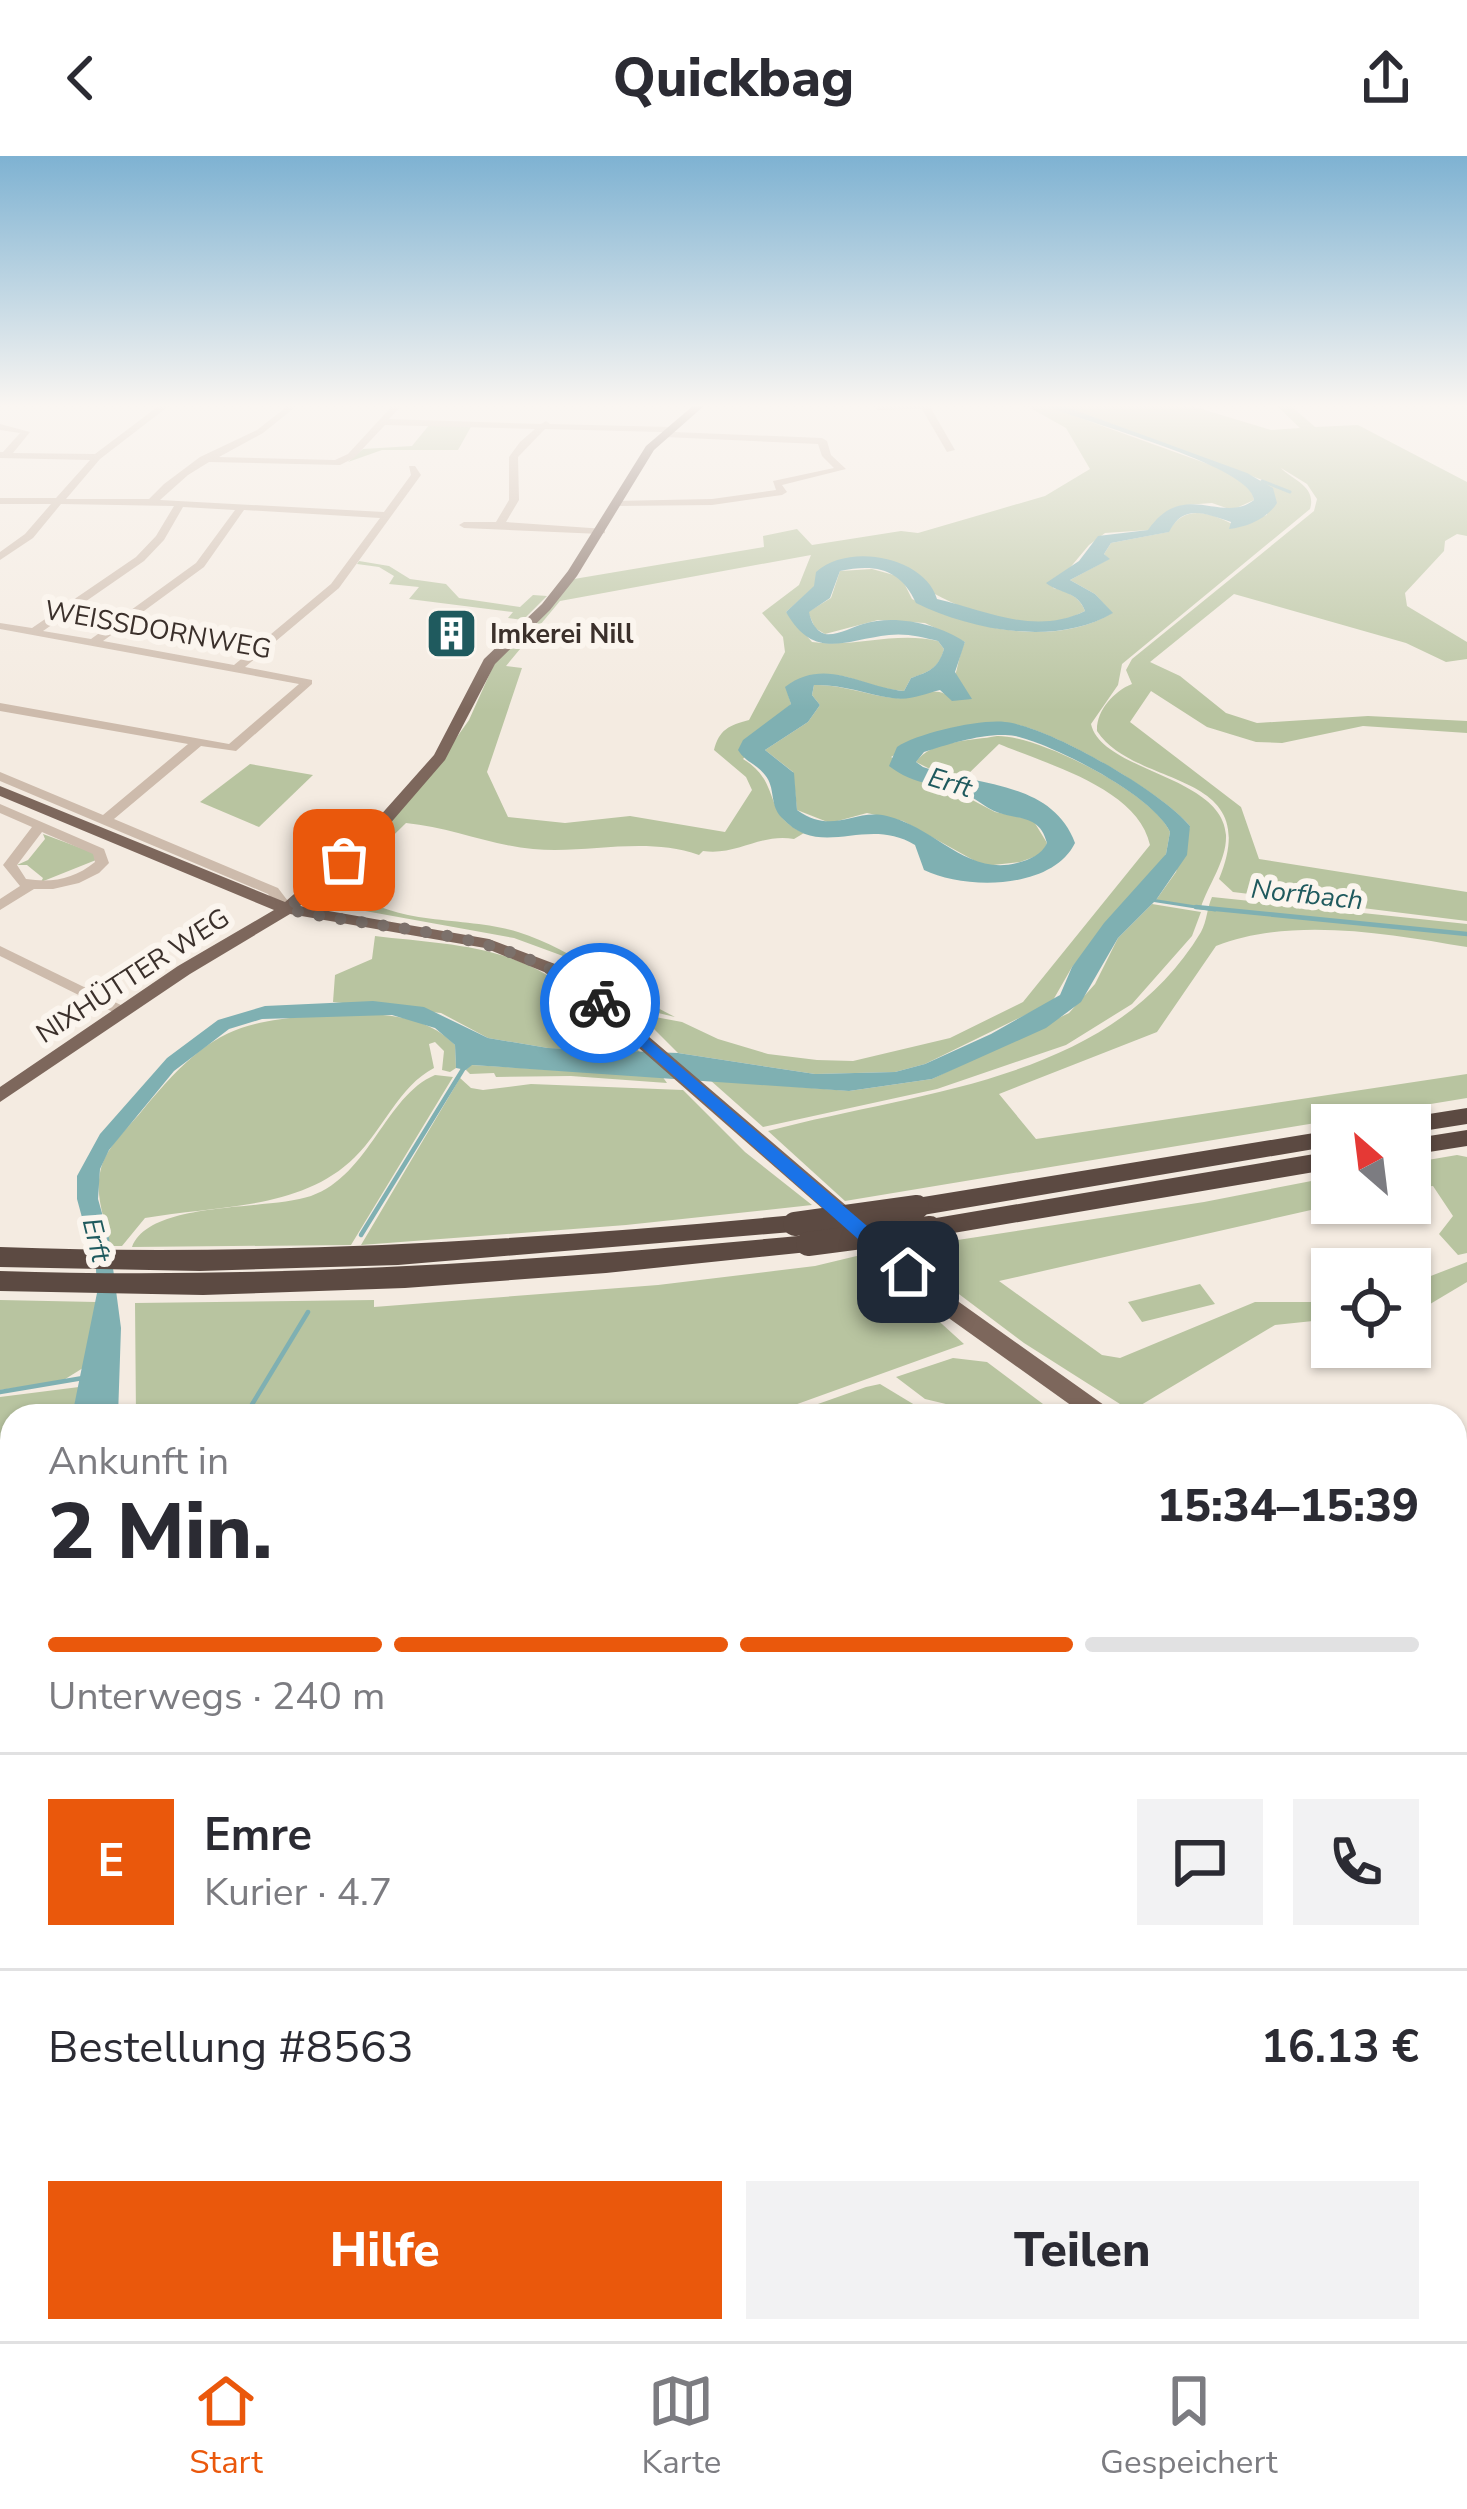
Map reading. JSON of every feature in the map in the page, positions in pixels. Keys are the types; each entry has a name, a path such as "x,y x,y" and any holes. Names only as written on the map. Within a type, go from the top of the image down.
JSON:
{"highway":[{"path":"1431,1122 1467,1116"},
{"path":"1431,1144 1467,1138"},
{"path":"924,1217 1311,1142"},
{"path":"0,1281 81,1273 429,1279 802,1234 1311,1163"},
{"path":"0,1257 81,1273"}],"main road":[{"name":"NIXHÜTTER WEG","path":"0,1096 122,1011 287,909 417,787 462,720 489,662 559,592 615,507"},
{"path":"0,790 287,909 474,940 529,956 579,984 951,1308 1086,1404"}],"street":[{"path":"0,557 29,536 53,507"},
{"path":"34,632 140,559 178,507"},
{"path":"216,507 385,515"},
{"path":"238,668 323,598 391,507"},
{"path":"500,525 509,507"},
{"path":"93,643 200,565 240,509"},
{"path":"464,525 601,531"},
{"name":"WEISSDORNWEG","path":"0,626 308,682 232,748 198,742"},
{"path":"0,707 16,706 198,742"},
{"path":"105,820 198,742"},
{"path":"0,776 273,891 287,909"},
{"path":"0,808 104,856 99,867 83,877 30,885 0,906"},
{"path":"30,885 15,878 10,865 40,826"},
{"path":"0,950 122,1011"}],"green space":[{"path":"1007,507 1177,507 1149,530 1105,533 1089,545 1053,588 1072,595 1085,611 1058,621 1002,620 975,612 874,558 816,578 815,586 786,612 812,642 922,638 938,641 944,649 936,665 911,678 904,691 835,675 786,687 791,704 743,759 763,778 782,817 804,833 794,839 770,839 699,855 637,846 554,850 501,844 406,823 349,879 349,886 385,909 497,927 539,940 675,1017 633,1007 563,956 514,938 321,903 322,888 435,768 469,720 495,662 574,579 764,547 763,536 797,529 812,545 901,531 918,533","holes":["811,555 799,585 762,613 783,637 785,652 749,720 726,729 714,750 746,777 752,790 725,832 630,816 565,823 508,817 487,772 522,668 506,666 560,601"]},
{"path":"1267,507 1310,507 1122,664 1118,685 1091,724 1100,740 1116,753 1184,786 1220,815 1226,844 1201,907 1156,900 1176,872 1190,826 1103,763 1024,726 990,723 960,728 891,757 995,812 1033,820 1047,843 1042,854 984,866 903,821 867,813 830,823 797,810 793,772 765,750 808,722 820,705 812,695 814,685 896,698 945,694 965,642 925,623 878,620 825,634 815,628 808,612 831,598 840,571 872,569 901,577 912,599 984,626 1064,630 1112,613 1095,594 1070,580 1109,559 1104,554 1111,543 1168,532 1189,514 1215,516 1232,524 1267,515"},
{"path":"1315,507 1467,507 1467,536 1457,534 1445,541 1444,551 1405,593 1407,606 1467,642 1467,659 1446,662 1406,643 1234,594 1150,662 1180,676 1226,713 1257,723 1368,716 1467,721 1467,733 1363,726 1282,743 1256,742 1207,727 1151,691 1130,722 1241,807 1259,859 1467,892 1467,921 1233,892 1219,879 1229,843 1225,817 1211,799 1115,750 1097,731 1107,703 1132,684 1126,670 1132,659"},
{"path":"357,564 389,566 410,579 446,584 459,598 520,607 533,595 547,596 523,620 508,618 513,612 409,599 419,587 389,584 394,576 379,567"},
{"path":"997,736 1039,745 1092,769 1142,800 1170,832 1166,854 1156,870 1072,967 1052,1002 925,1064 895,1072 815,1074 678,1053 639,1014 682,1022 768,1054 853,1061 950,1038 1023,1002 1150,845 1142,825 1109,793 999,744 966,776 936,772 916,762 942,745"},
{"path":"250,764 313,775 259,827 200,802"},
{"path":"43,834 94,853 96,860 41,882 43,878 27,865 17,865 28,860 45,839"},
{"path":"1212,897 1467,924 1467,947 1341,930 1276,932 1216,946 1157,1032 999,1094 1036,1139 1467,1074 1467,1098 1431,1104 1311,1104 1311,1124 845,1201 768,1131 948,1090 1064,1051 1116,1021 1163,982 1201,932"},
{"path":"1152,904 1201,912 1192,936 1132,1004 1066,1045 937,1089 763,1127 710,1080 849,1091 932,1079 1069,1013 1095,984 1118,938"},
{"path":"375,936 464,946 528,965 572,992 640,1052 548,1048 488,1038 441,1013 333,1002 335,975 372,959"},
{"path":"357,1013 397,1017 434,1029 455,1045 456,1068 442,1070 444,1051 435,1042 429,1044 434,1068 411,1086 365,1146 333,1175 283,1197 145,1218 122,1246 110,1246 99,1192 102,1164 122,1133 190,1059 212,1042 258,1023"},
{"path":"471,1065 662,1076 667,1083 571,1076 496,1077 494,1073 470,1074 466,1070"},
{"path":"435,1075 453,1077 351,1245 132,1247 143,1232 161,1221 291,1201 331,1186 363,1154 403,1100"},
{"path":"460,1078 471,1088 483,1090 531,1084 683,1090 745,1152 812,1205 361,1245"},
{"path":"1467,1157 1467,1253 1458,1255 1439,1234 1453,1216 1431,1186 1431,1159"},
{"path":"1311,1181 1311,1210 999,1281 1102,1355 1120,1358 1255,1302 1311,1302 1311,1321 1275,1325 1143,1404 1120,1404 1024,1343 899,1249"},
{"path":"865,1254 964,1344 797,1404 136,1404 135,1303 374,1300 374,1307 658,1285 815,1266"},
{"path":"1467,1262 1467,1282 1431,1303 1431,1276"},
{"path":"1200,1284 1215,1304 1142,1322 1128,1302"},
{"path":"0,1300 96,1302 83,1368 62,1381 0,1390"},
{"path":"953,1358 987,1362 1043,1404 946,1404 925,1399 896,1377"},
{"path":"880,1384 913,1404 818,1404"},
{"path":"79,1387 75,1404 0,1404 0,1397"}],"water":[{"name":"Erft","path":"1175,507 1274,507 1243,526 1229,529 1231,522 1188,514 1169,532 1111,543 1104,554 1110,559 1070,580 1095,594 1113,613 1065,630 1013,631 962,621 916,603 903,583 886,572 840,571 830,598 809,612 819,631 834,634 889,620 942,630 965,642 955,672 972,699 952,701 940,690 899,699 814,685 812,695 820,705 808,722 765,750 794,773 797,810 810,817 833,821 887,816 982,863 1017,863 1042,851 1047,843 1033,822 898,772 889,766 897,747 965,725 1005,722 1024,726 1104,763 1176,812 1190,826 1187,855 1156,900 1118,938 1081,1002 1046,1028 932,1079 849,1091 472,1065 466,1070 456,1068 455,1045 435,1028 392,1015 262,1019 229,1029 174,1071 109,1150 100,1169 98,1199 109,1238 121,1328 118,1404 74,1404 97,1293 96,1269 77,1199 77,1176 100,1134 167,1058 218,1020 265,1006 373,1001 424,1007 488,1038 548,1048 678,1053 815,1074 895,1072 925,1064 991,1034 1060,995 1072,967 1104,923 1166,854 1170,832 1144,803 1077,760 1015,736 981,737 924,752 916,762 923,767 1010,788 1049,807 1075,843 1064,858 1028,877 1006,882 962,881 924,870 915,845 897,837 828,838 797,830 778,813 765,775 738,750 743,740 791,704 785,687 800,678 830,674 904,691 911,678 932,669 942,656 944,649 938,641 914,636 831,644 808,637 786,612 814,586 816,572 830,563 866,556 884,558 918,573 937,599 1010,618 1047,621 1085,611 1073,596 1046,583 1079,561 1098,536 1148,530"}],"waterway":[{"name":"Norfbach","path":"1151,900 1215,910"},
{"name":"Norfbach","path":"1196,907 1467,934"},
{"path":"361,1235 465,1066"},
{"path":"252,1404 308,1312"},
{"path":"0,1392 83,1378"}],"way so far":[{"path":"344,860 287,909 504,948 558,970 600,1003"}],"place":[{"name":"Imkerei Nill","path":"451,634"}],"route":[{"path":"600,1003 908,1272"}]}
